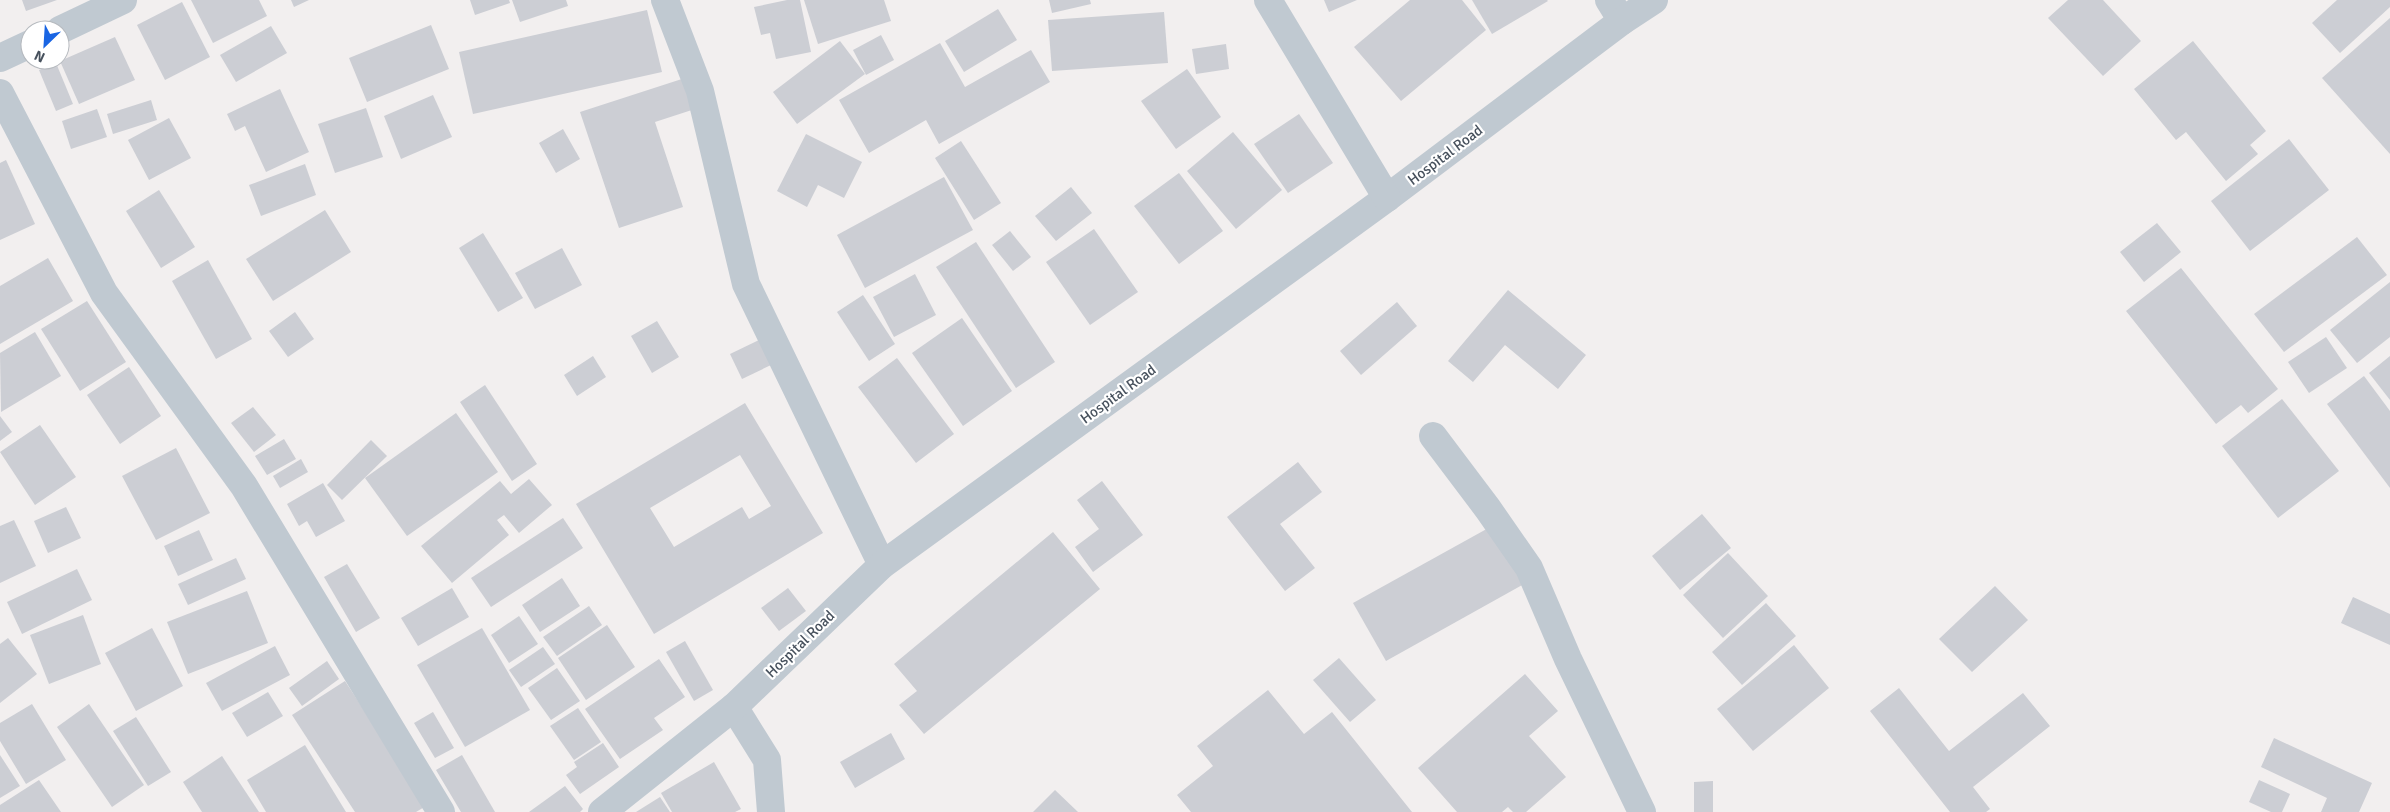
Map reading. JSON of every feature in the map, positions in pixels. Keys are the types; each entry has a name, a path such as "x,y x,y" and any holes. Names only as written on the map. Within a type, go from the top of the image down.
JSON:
{"street":[{"path":"70,25 123,0"},
{"path":"665,0 700,91 746,284 882,565"},
{"path":"1268,0 1387,198"},
{"name":"Hospital Road","path":"602,812 734,707 882,565 1387,198 1616,10 1654,0"},
{"path":"0,58 20,49"},
{"path":"0,93 104,293 244,486 441,812"},
{"path":"1433,436 1488,509 1529,568 1568,659 1642,812"},
{"path":"734,707 767,760 771,812"}],"building":[{"path":"22,0 57,0 26,11"},
{"path":"191,0 259,0 267,16 213,43"},
{"path":"291,0 309,0 294,7"},
{"path":"470,0 509,0 510,3 475,15"},
{"path":"512,0 566,0 568,6 520,22"},
{"path":"787,0 800,0 811,52 776,59 770,33 761,35 754,7"},
{"path":"804,0 884,0 891,21 818,44"},
{"path":"1049,0 1090,0 1091,4 1052,13"},
{"path":"1324,0 1357,0 1329,12"},
{"path":"1410,0 1462,0 1486,30 1401,101 1354,47"},
{"path":"1472,0 1547,0 1548,1 1492,34"},
{"path":"2068,0 2103,0 2141,41 2103,76 2048,18"},
{"path":"2337,0 2390,0 2390,7 2340,53 2312,23"},
{"path":"182,2 210,57 165,80 137,25"},
{"path":"998,9 1017,40 964,72 945,41"},
{"path":"647,10 662,72 473,114 459,52"},
{"path":"1164,12 1168,63 1052,71 1048,20"},
{"path":"2390,18 2390,154 2322,78"},
{"path":"431,25 449,69 367,102 349,58"},
{"path":"271,26 287,53 236,82 220,55"},
{"path":"881,35 894,60 866,75 853,50"},
{"path":"115,37 135,80 79,104 64,70 70,70 70,57"},
{"path":"840,41 865,74 797,124 773,92"},
{"path":"2193,41 2266,131 2250,145 2258,154 2226,181 2186,132 2176,140 2134,89"},
{"path":"940,43 965,87 1031,50 1050,82 939,144 926,120 869,153 839,100"},
{"path":"1226,44 1229,69 1196,74 1192,49"},
{"path":"1187,69 1221,117 1176,149 1141,101"},
{"path":"39,70 59,70 73,104 56,111"},
{"path":"688,77 698,108 655,122 683,207 619,228 580,112"},
{"path":"280,89 309,152 266,172 245,126 235,131 227,114"},
{"path":"433,95 452,137 401,159 384,116"},
{"path":"151,100 157,120 113,134 107,114"},
{"path":"366,108 383,157 335,173 318,124"},
{"path":"97,109 107,137 71,149 62,121"},
{"path":"1299,114 1333,163 1288,193 1254,144"},
{"path":"169,118 191,158 149,180 128,140"},
{"path":"563,129 580,159 556,173 539,143"},
{"path":"1233,132 1282,190 1236,229 1187,171"},
{"path":"806,134 862,162 844,198 818,185 807,207 777,191"},
{"path":"2289,139 2329,190 2250,251 2211,201"},
{"path":"961,141 1001,203 974,220 935,158"},
{"path":"6,160 35,224 0,240 0,163"},
{"path":"305,164 316,195 261,216 249,185"},
{"path":"1179,173 1223,231 1179,264 1134,206"},
{"path":"944,177 973,230 865,288 837,235"},
{"path":"1071,187 1092,213 1056,241 1035,216"},
{"path":"159,190 195,247 161,268 126,211"},
{"path":"325,210 351,252 273,301 246,259"},
{"path":"2157,223 2181,252 2144,282 2120,252"},
{"path":"1094,229 1138,292 1090,325 1046,262"},
{"path":"1010,231 1031,257 1013,271 992,245"},
{"path":"483,233 523,298 498,312 459,248"},
{"path":"2357,237 2387,275 2284,352 2254,314"},
{"path":"976,242 1055,362 1016,388 936,267"},
{"path":"562,248 582,285 535,309 515,273"},
{"path":"48,258 73,301 0,344 0,286"},
{"path":"208,260 252,339 216,359 172,281"},
{"path":"2181,268 2278,389 2248,413 2241,405 2216,424 2126,311"},
{"path":"915,274 936,315 894,337 873,297"},
{"path":"2390,282 2390,337 2357,363 2330,330"},
{"path":"1508,290 1586,355 1558,389 1505,345 1473,382 1448,361"},
{"path":"863,295 895,344 869,361 837,312"},
{"path":"87,301 126,362 80,391 41,329"},
{"path":"1397,302 1417,326 1361,375 1340,351"},
{"path":"295,312 314,339 288,357 269,331"},
{"path":"962,318 1012,391 963,426 912,353"},
{"path":"657,321 679,357 652,373 631,336"},
{"path":"35,332 61,376 1,412 0,353"},
{"path":"2326,337 2347,368 2309,393 2288,362"},
{"path":"759,340 771,365 742,379 730,354"},
{"path":"593,356 606,377 577,396 564,375"},
{"path":"2390,356 2390,400 2369,373"},
{"path":"897,358 954,434 916,463 858,387"},
{"path":"129,367 161,416 120,444 87,395"},
{"path":"2364,376 2390,411 2390,488 2327,404"},
{"path":"485,385 537,464 512,481 460,402"},
{"path":"2282,399 2339,471 2278,518 2222,446"},
{"path":"745,403 823,533 654,634 576,504","holes":["740,455 771,506 749,519 742,507 674,547 650,508"]},
{"path":"253,407 276,435 254,452 231,423"},
{"path":"456,413 498,472 407,536 365,478"},
{"path":"0,416 12,432 0,441"},
{"path":"40,425 76,477 35,505 0,452"},
{"path":"284,439 296,459 267,475 255,456"},
{"path":"371,440 387,456 342,500 327,485"},
{"path":"176,448 210,513 156,540 122,476"},
{"path":"301,459 308,472 280,488 273,476"},
{"path":"1298,462 1322,492 1280,524 1315,568 1285,591 1227,517"},
{"path":"529,479 552,505 519,533 504,515 497,520 509,535 452,583 421,546 500,481 511,494"},
{"path":"1102,481 1143,535 1093,572 1075,547 1099,529 1077,500"},
{"path":"323,483 345,521 316,537 307,521 299,526 287,504"},
{"path":"66,507 81,538 48,553 34,521"},
{"path":"1702,514 1731,548 1680,590 1652,556"},
{"path":"563,518 583,548 491,607 471,578"},
{"path":"14,520 36,566 0,583 0,526"},
{"path":"1492,526 1524,584 1386,661 1353,603"},
{"path":"199,530 213,560 178,576 164,546"},
{"path":"1053,532 1100,589 924,734 899,705 917,691 894,664"},
{"path":"1728,553 1768,596 1723,638 1683,595"},
{"path":"236,558 246,579 188,605 178,584"},
{"path":"347,564 380,618 356,632 324,577"},
{"path":"77,569 92,600 22,634 7,602"},
{"path":"562,578 580,606 540,632 522,605"},
{"path":"1995,586 2028,620 1972,672 1939,639"},
{"path":"452,588 469,617 418,646 401,618"},
{"path":"788,588 806,611 779,631 761,608"},
{"path":"247,591 268,643 188,674 167,622"},
{"path":"2353,597 2390,614 2390,645 2341,623"},
{"path":"1766,603 1796,636 1742,685 1712,652"},
{"path":"589,606 602,625 557,656 543,637"},
{"path":"83,615 101,664 49,684 30,635"},
{"path":"519,616 538,644 509,663 491,635"},
{"path":"607,625 635,667 586,700 558,658"},
{"path":"152,628 183,686 136,711 105,653"},
{"path":"482,628 530,710 465,747 417,665"},
{"path":"8,638 37,674 0,703 0,644"},
{"path":"685,641 713,690 694,701 666,652"},
{"path":"1794,645 1829,688 1753,751 1717,709"},
{"path":"275,646 290,675 222,711 206,683"},
{"path":"543,647 555,664 521,687 509,670"},
{"path":"1339,658 1376,700 1350,722 1313,680"},
{"path":"659,659 685,697 654,718 663,730 620,759 585,709"},
{"path":"327,661 339,679 302,706 289,688"},
{"path":"557,668 580,701 551,720 528,688"},
{"path":"1525,674 1558,711 1529,736 1566,777 1526,812 1513,812 1508,807 1502,812 1457,812 1418,768"},
{"path":"345,681 426,806 416,812 355,812 292,715"},
{"path":"1899,688 1949,751 2023,693 2050,726 1973,787 1990,809 1986,812 1950,812 1870,711"},
{"path":"1268,690 1304,734 1332,712 1412,812 1191,812 1177,795 1213,766 1197,746"},
{"path":"268,692 283,716 247,737 232,713"},
{"path":"32,704 66,760 26,784 0,741 0,723"},
{"path":"89,704 144,785 112,807 57,727"},
{"path":"578,708 601,742 574,760 550,726"},
{"path":"433,712 454,748 435,758 414,723"},
{"path":"136,717 171,772 148,786 113,731"},
{"path":"891,733 905,759 855,788 840,762"},
{"path":"2274,738 2372,783 2359,812 2321,812 2327,798 2261,767"},
{"path":"603,743 619,767 580,794 566,775 577,767 574,762"},
{"path":"305,745 346,812 266,812 247,780"},
{"path":"0,755 20,786 0,798"},
{"path":"462,755 495,812 461,812 436,770"},
{"path":"222,756 259,812 202,812 183,782"},
{"path":"714,762 741,809 735,812 672,812 661,793"},
{"path":"39,780 61,812 0,812 0,805"},
{"path":"2259,780 2290,794 2282,812 2271,812 2249,802"},
{"path":"1713,781 1713,812 1694,812 1694,782"},
{"path":"565,786 583,809 580,812 529,812"},
{"path":"1055,790 1078,812 1033,812"},
{"path":"660,797 670,812 636,812"}]}
